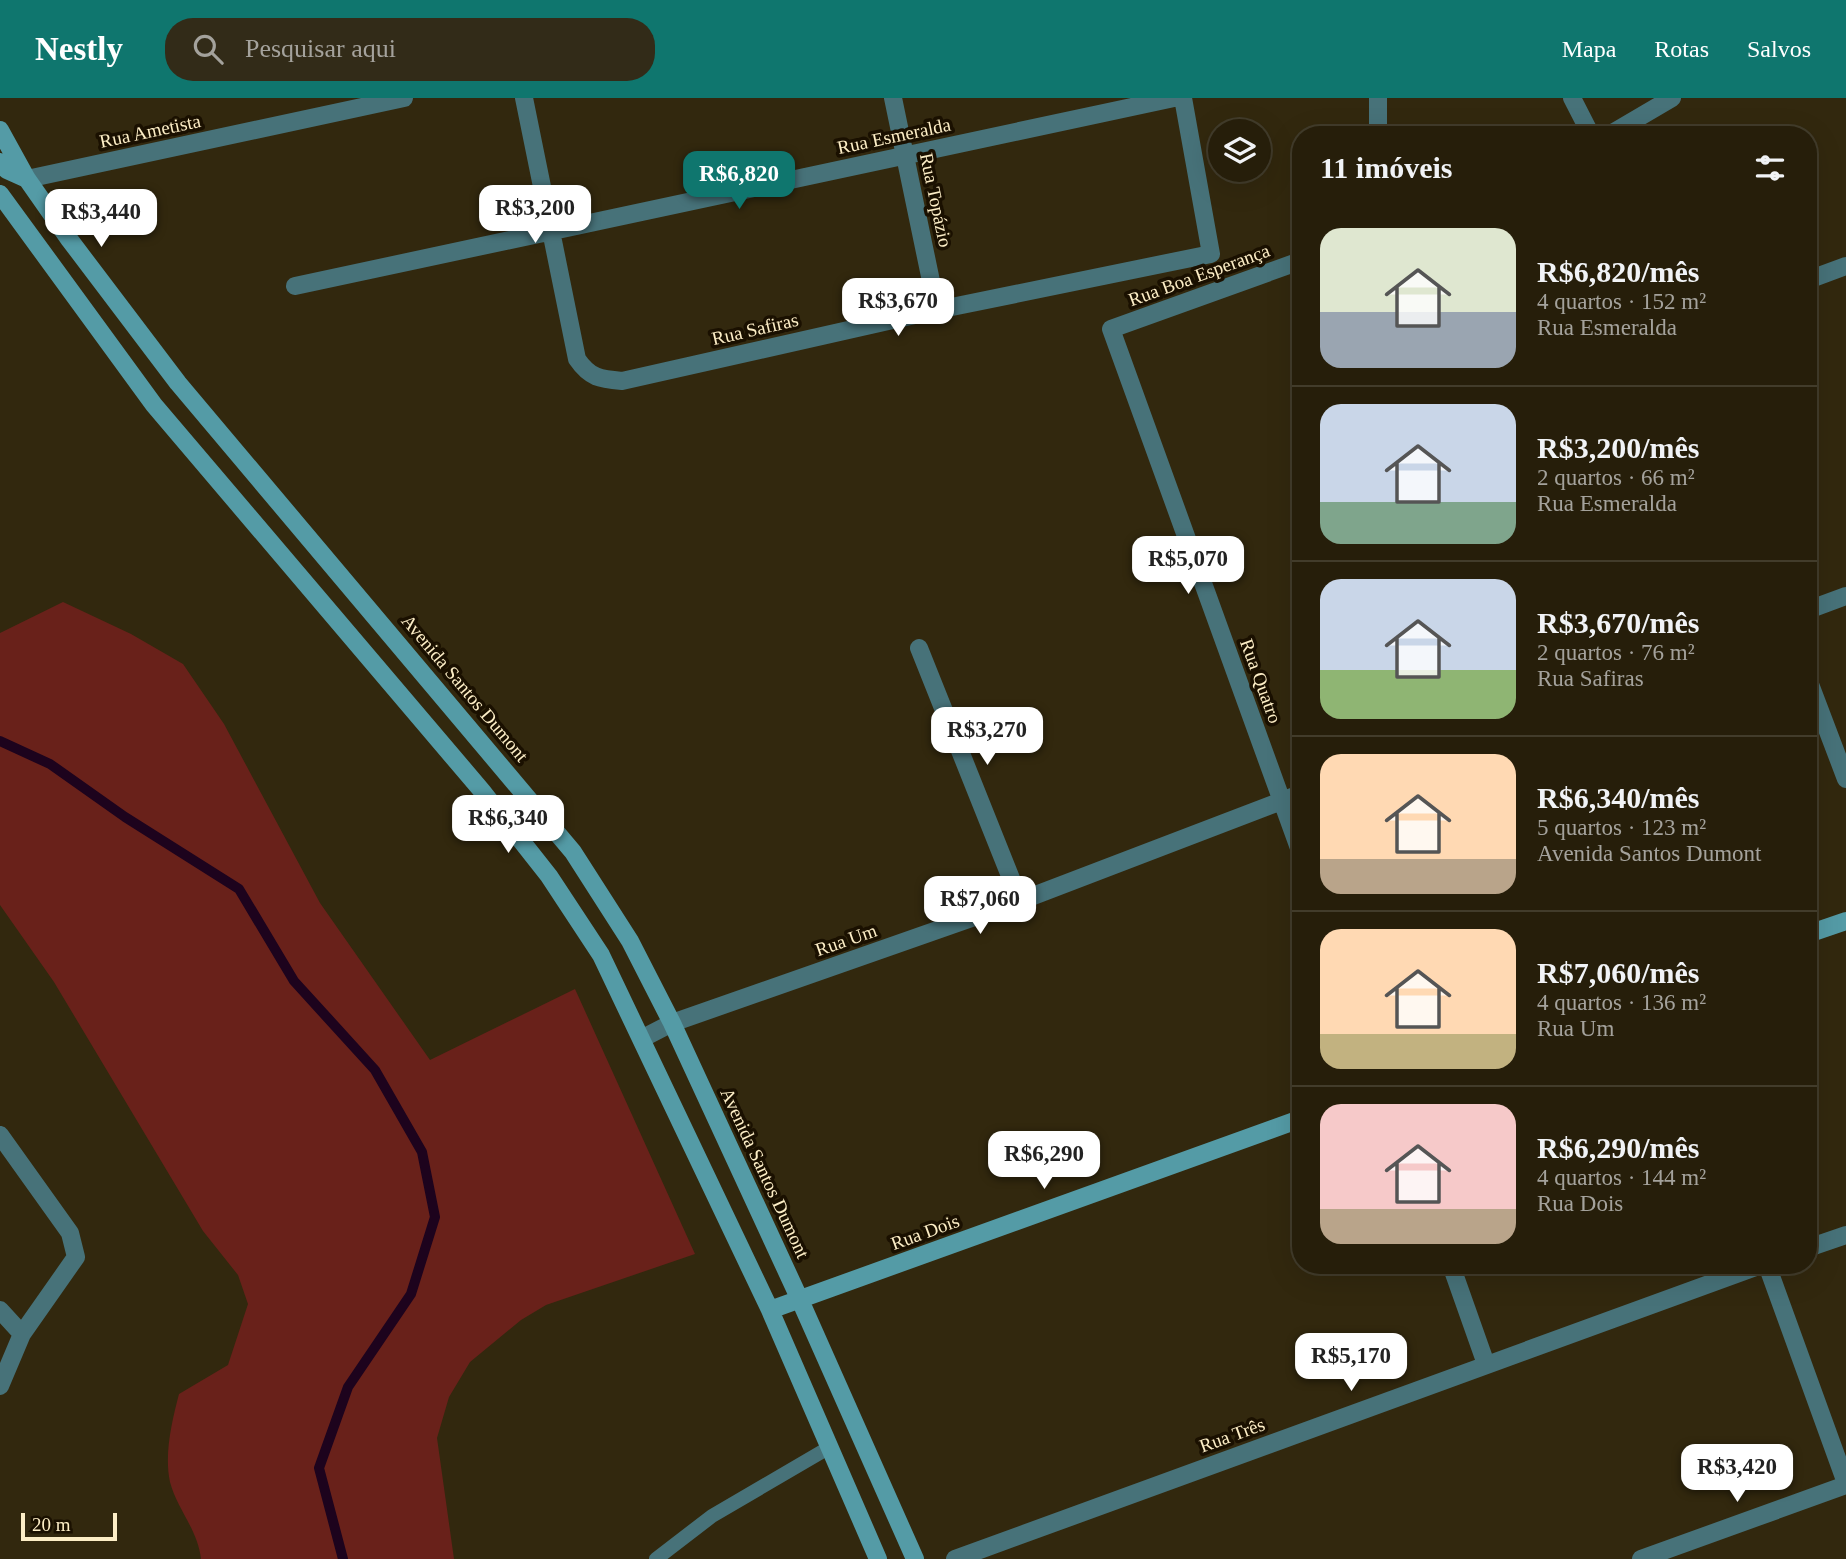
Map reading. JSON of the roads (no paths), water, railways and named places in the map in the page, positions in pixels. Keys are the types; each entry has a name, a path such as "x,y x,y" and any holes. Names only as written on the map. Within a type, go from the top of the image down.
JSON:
{"main road":[{"name":"Avenida Santos Dumont","path":"0,130 27,179 178,383 512,776 573,852 630,941 672,1023 800,1300 915,1559"},
{"path":"0,162 7,170 27,179"},
{"path":"0,194 154,405 482,791 549,876 601,955 643,1038 770,1310 878,1559"},
{"path":"1817,931 1846,921"},
{"name":"Rua Dois","path":"770,1310 1292,1122"}],"street":[{"name":"Rua Ametista","path":"27,179 404,98"},
{"name":"Rua Safiras","path":"524,98 578,359 588,375 601,380 622,381 937,310 1211,254 1183,98"},
{"name":"Rua Topázio","path":"893,98 937,310"},
{"name":"Rua Esmeralda","path":"295,286 1174,98"},
{"path":"1378,98 1378,126"},
{"path":"1572,98 1586,126"},
{"path":"1624,126 1672,98"},
{"name":"Rua Boa Esperança","path":"1111,329 1292,264"},
{"path":"1817,277 1846,266"},
{"name":"Rua Quatro","path":"1111,329 1292,829"},
{"path":"1817,607 1846,596"},
{"path":"919,648 1020,901"},
{"path":"1817,703 1846,779"},
{"name":"Rua Um","path":"643,1038 672,1023 1020,901 1292,797"},
{"path":"0,1135 70,1233 76,1257 22,1334 0,1386"},
{"path":"1817,1245 1846,1235"},
{"path":"1454,1274 1486,1364"},
{"name":"Rua Três","path":"955,1559 1736,1274"},
{"path":"1641,1559 1846,1484 1771,1274"},
{"path":"0,1310 22,1334"}],"lane":[{"path":"656,1559 712,1516 830,1447"}],"waterway":[{"path":"0,741 50,764 125,817 239,889 294,981 375,1070 422,1152 435,1217 411,1294 348,1387 319,1468 343,1559"}]}
